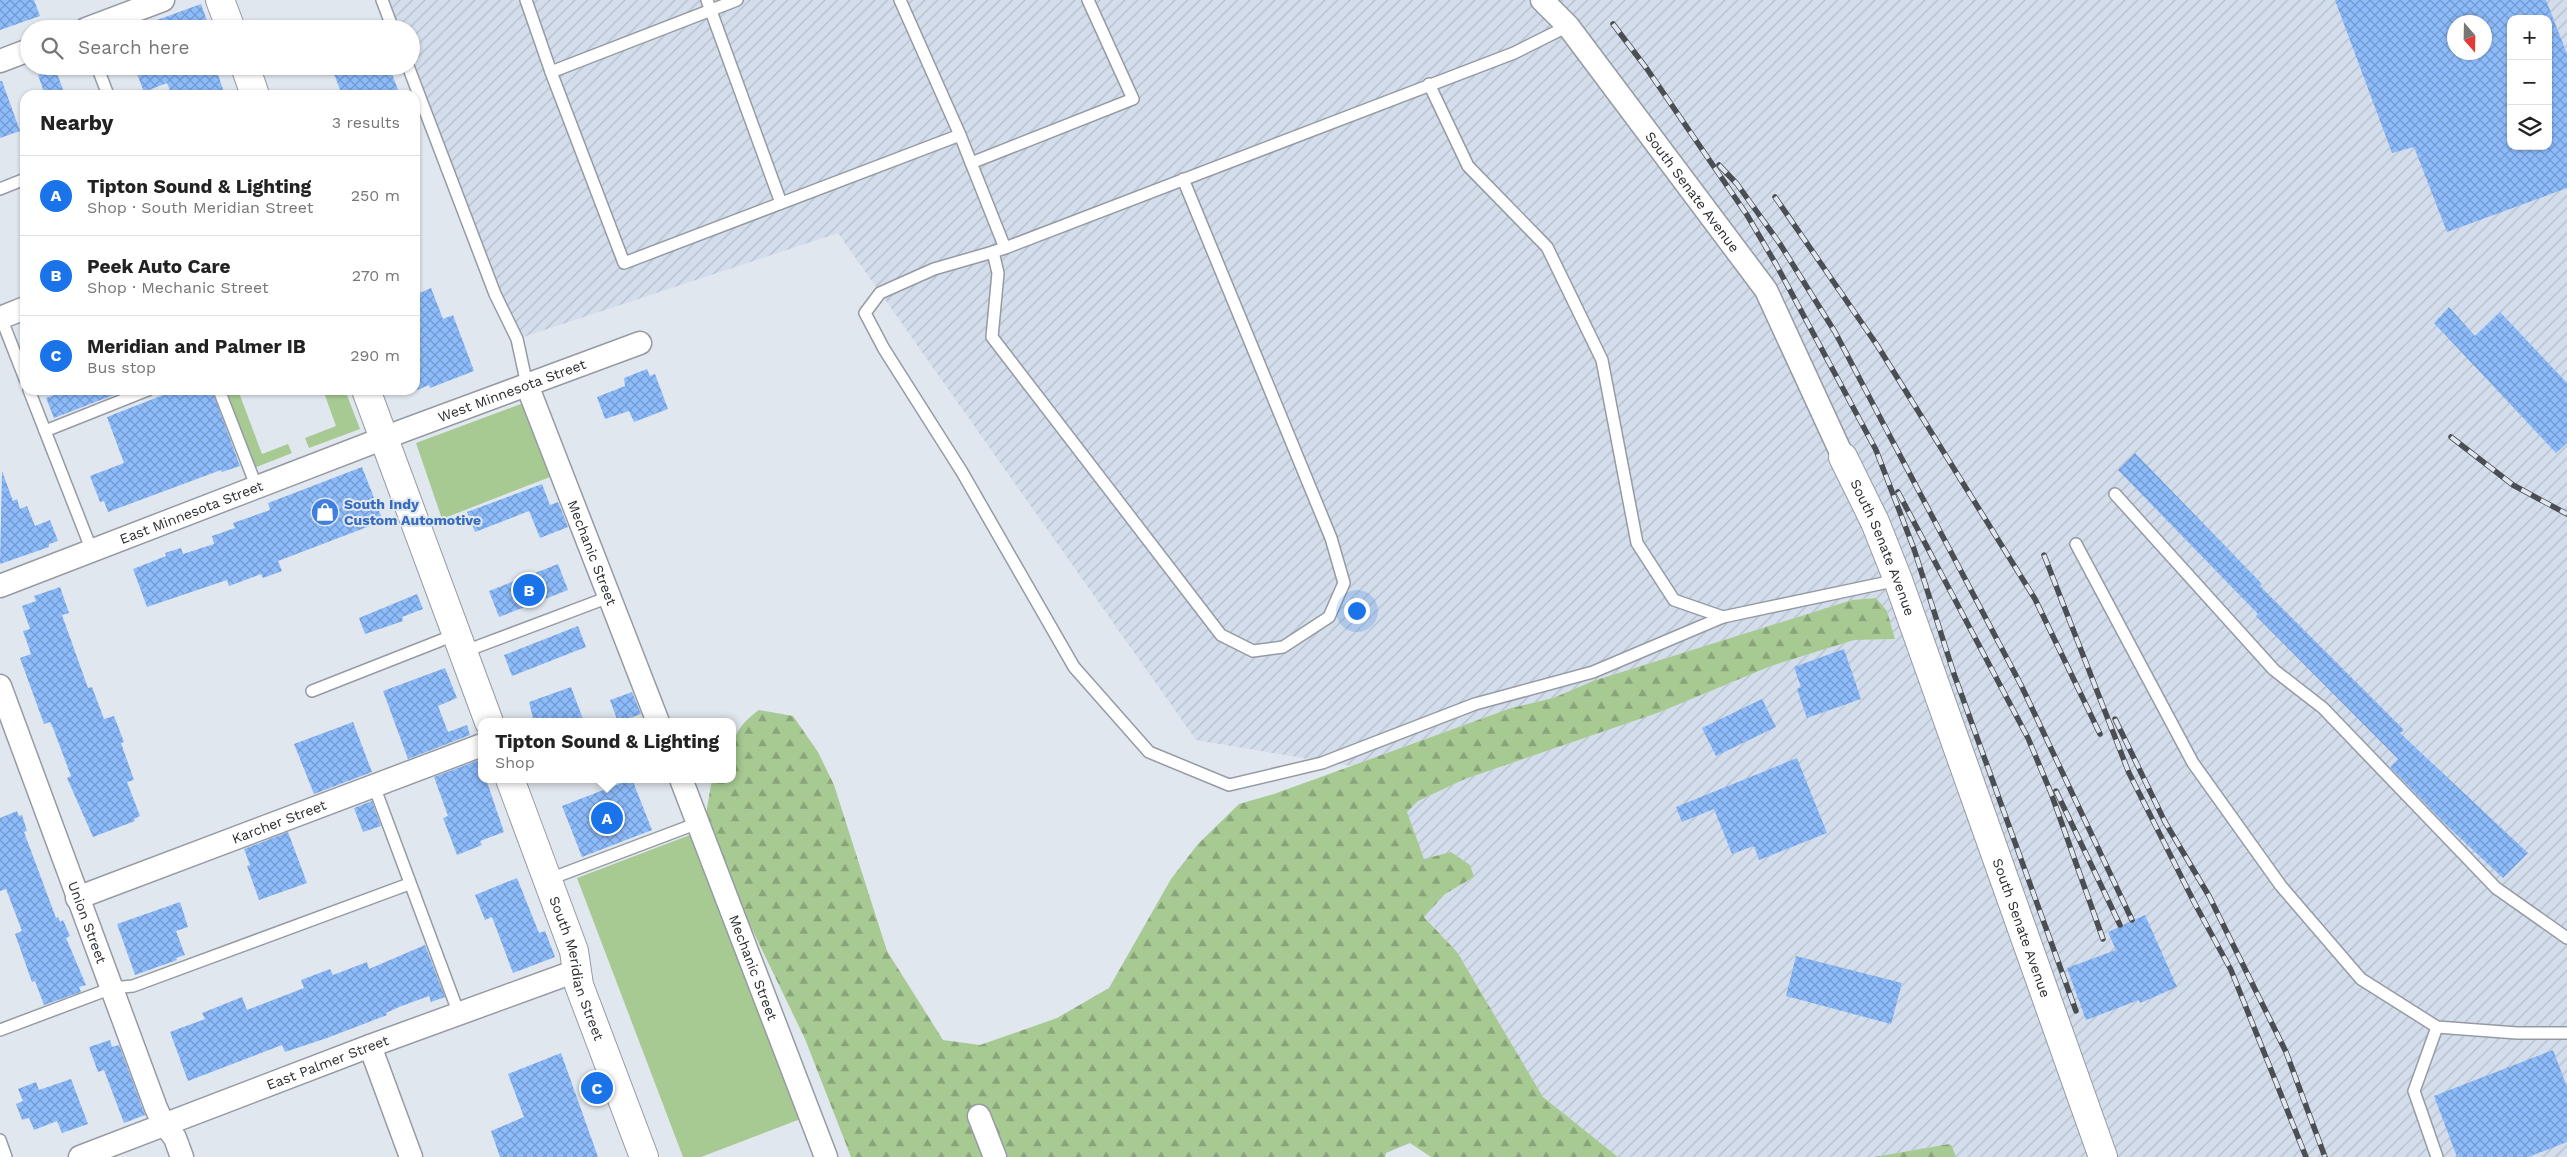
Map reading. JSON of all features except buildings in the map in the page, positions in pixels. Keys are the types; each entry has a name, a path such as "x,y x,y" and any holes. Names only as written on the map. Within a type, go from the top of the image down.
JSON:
{"main road":[{"path":"220,0 228,20"},
{"path":"247,75 252,90"},
{"path":"368,395 488,718"},
{"name":"South Senate Avenue","path":"1843,457 1875,522 1898,580 2103,1157"},
{"name":"South Meridian Street","path":"511,783 574,951 579,985 644,1157"}],"street":[{"path":"110,20 163,0"},
{"name":"South Senate Avenue","path":"1542,0 1568,26 1766,290 1843,457"},
{"path":"0,61 20,53"},
{"path":"0,316 20,310"},
{"name":"West Minnesota Street","path":"384,438 640,343"},
{"name":"Mechanic Street","path":"527,384 656,718"},
{"name":"East Minnesota Street","path":"0,586 384,438"},
{"name":"Union Street","path":"0,686 159,1116 175,1138 182,1157"},
{"name":"Karcher Street","path":"77,898 478,747"},
{"name":"Mechanic Street","path":"683,783 826,1157"},
{"name":"East Palmer Street","path":"80,1157 370,1046 576,971"},
{"path":"370,1046 411,1157"},
{"path":"980,1116 995,1157"}],"lane":[{"path":"382,0 390,20"},
{"path":"526,0 551,72 624,263 960,135"},
{"path":"551,72 708,5 737,0"},
{"path":"900,0 960,135 1005,248"},
{"path":"971,163 1133,99 1088,0"},
{"path":"708,5 782,203"},
{"path":"1568,26 1514,53 1005,248 934,269 880,293 865,313 884,349 962,472 1074,667 1149,752 1229,785 1322,763 1475,704 1593,672 1723,617 1898,580"},
{"path":"100,75 106,90"},
{"path":"411,75 417,90"},
{"path":"1429,84 1468,166 1548,247 1602,360 1637,543 1674,600 1723,617"},
{"path":"420,97 496,294 516,339 527,384"},
{"path":"993,252 998,273 992,337 1221,635 1254,651 1284,647 1328,617 1344,583 1331,538 1183,179"},
{"path":"0,189 20,181"},
{"path":"0,316 20,366"},
{"path":"31,395 92,551"},
{"path":"45,431 135,395"},
{"path":"221,395 256,488"},
{"path":"2114,494 2274,670 2323,708 2496,888 2567,938"},
{"path":"2076,544 2193,764 2281,886 2361,978 2437,1026 2517,1033 2567,1033"},
{"path":"312,691 610,597"},
{"path":"374,786 459,1014"},
{"path":"547,880 698,823"},
{"path":"0,1030 112,988 133,986 409,884"},
{"path":"2437,1026 2414,1091 2437,1157"},
{"path":"0,1140 6,1157"}],"shaded area":[{"path":"382,0 2567,0 2567,1157 1956,1157 1952,1146 1948,1144 1874,1157 1618,1157 1543,1097 1457,952 1424,916 1445,894 1474,877 1424,859 1406,812 1418,801 1465,779 1660,712 1771,666 1854,640 1895,639 1887,611 1876,598 1852,600 1593,681 1553,698 1511,708 1351,766 1196,740 838,233 517,339 414,75 420,75 420,20 390,20"}],"green space":[{"path":"226,395 240,395 262,454 288,444 292,453 254,468"},
{"path":"325,395 347,395 360,429 309,448 305,438 336,426"},
{"path":"529,401 550,477 442,519 416,443"},
{"path":"1876,598 1887,611 1895,639 1854,640 1771,666 1660,712 1465,779 1418,801 1407,812 1424,859 1451,852 1470,865 1474,877 1445,894 1424,917 1457,952 1543,1097 1618,1157 1431,1157 1410,1143 1386,1153 1385,1157 851,1157 805,1039 739,902 706,814 711,783 736,783 736,735 742,725 759,710 793,716 818,752 834,785 887,951 943,1040 980,1045 1057,1018 1109,988 1171,879 1198,844 1239,804 1274,794 1511,708 1553,698 1593,681 1852,600"},
{"path":"695,833 803,1118 701,1157 683,1157 577,878"},
{"path":"1949,1144 1952,1146 1956,1157 1874,1157"}],"railway":[{"path":"1613,24 1647,69 1747,215 1777,266 1876,450 1914,549 1954,674 2076,1011"},
{"path":"1719,165 1737,184 1780,244 1835,332 2021,685 2132,920"},
{"path":"1775,197 1877,345 2035,599 2100,734"},
{"path":"2451,437 2513,485 2567,514"},
{"path":"1898,492 2028,738 2051,793 2103,939"},
{"path":"2044,555 2129,773 2195,904 2231,970 2306,1157"},
{"path":"2115,719 2165,822 2209,896 2286,1052 2325,1157"},
{"path":"2056,791 2120,925"}],"place":[{"name":"South Indy Custom Automotive","path":"325,512"},
{"name":"Peek Auto Care","path":"529,590"},
{"name":"Tipton Sound & Lighting","path":"607,818"},
{"name":"Meridian and Palmer IB","path":"597,1088"}]}
